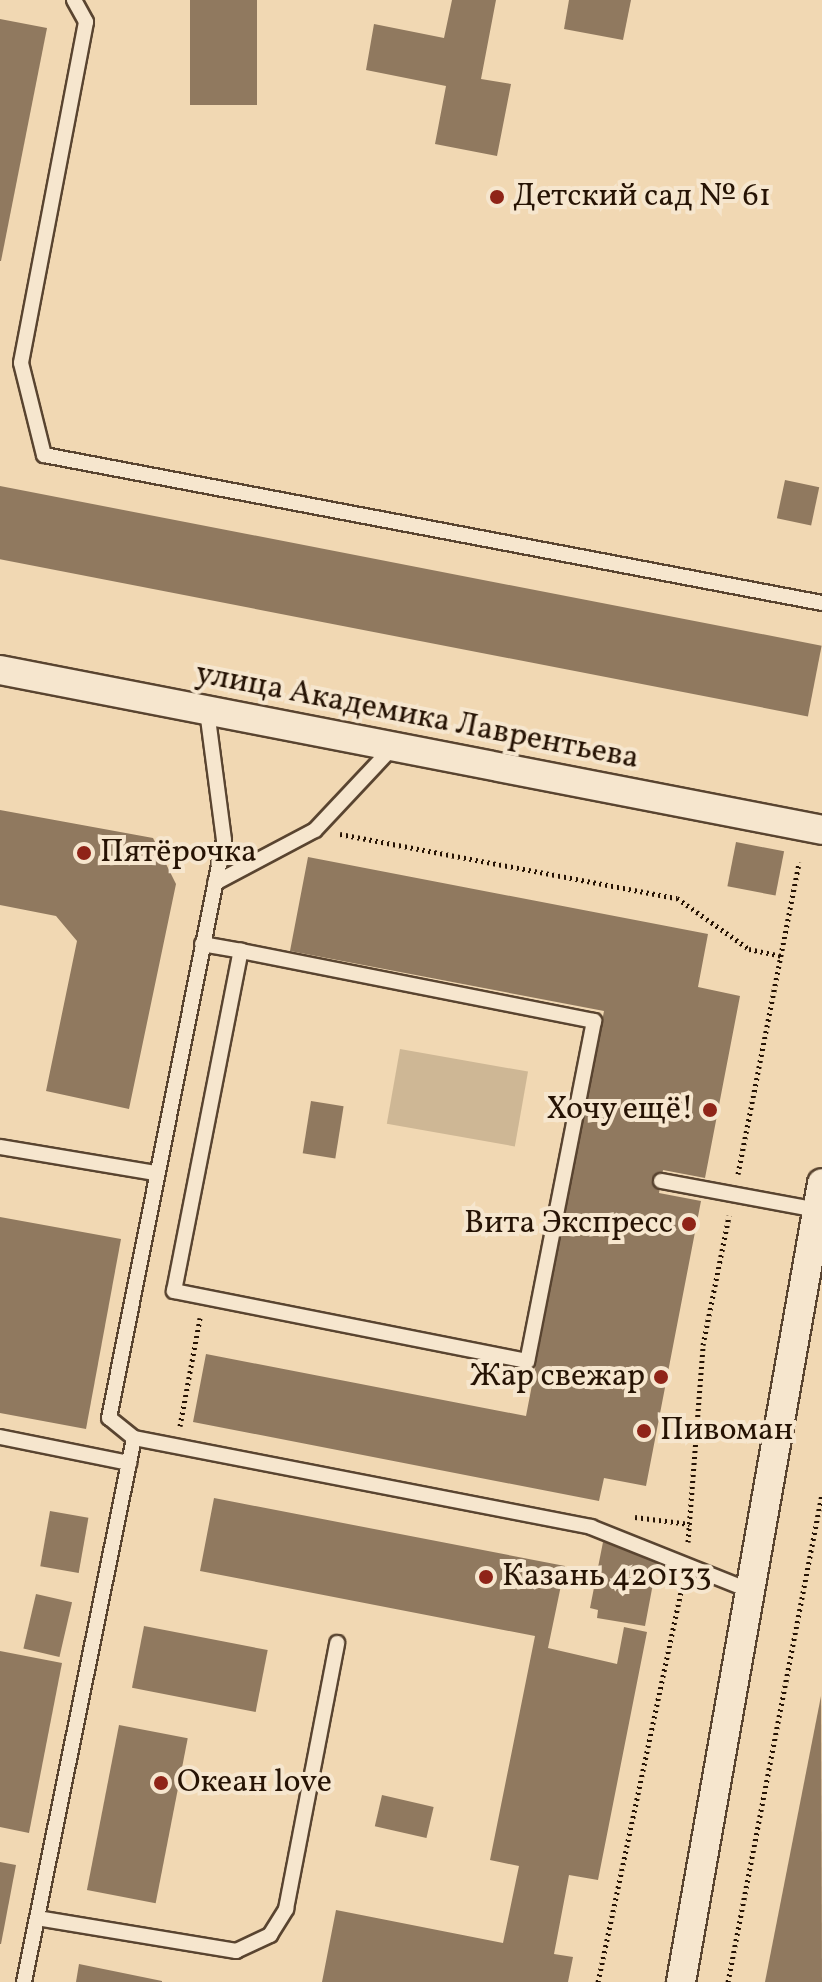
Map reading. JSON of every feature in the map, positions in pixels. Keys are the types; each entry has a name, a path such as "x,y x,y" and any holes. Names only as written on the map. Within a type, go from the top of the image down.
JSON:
{"street":[{"name":"улица Академика Лаврентьева","path":"0,670 822,830"},
{"path":"681,1982 820,1196"}],"lane":[{"path":"74,0 86,22 21,363 44,455 822,603"},
{"path":"207,710 224,840 109,1418 134,1438 591,1527 751,1591"},
{"path":"215,883 315,830 393,746"},
{"path":"202,944 241,951 594,1021 570,1166 527,1361 174,1291 241,951"},
{"path":"0,1147 156,1173"},
{"path":"661,1181 733,1196 820,1196"},
{"path":"0,1437 129,1463"},
{"path":"24,1982 134,1438"},
{"path":"37,1918 236,1951 270,1935 286,1909 337,1643"}],"path":[{"path":"315,830 677,898 749,949 781,956"},
{"path":"598,1982 686,1566 703,1345 799,862"},
{"path":"180,1428 204,1297"},
{"path":"728,1982 822,1493"}],"shaded area":[{"path":"400,1049 528,1072 515,1146 387,1124"}],"building":[{"path":"190,0 257,0 257,105 190,105"},
{"path":"452,0 496,0 481,79 511,84 497,156 435,144 446,86 366,70 374,24 444,38"},
{"path":"569,0 631,0 623,40 564,29"},
{"path":"0,19 47,28 1,261 0,261"},
{"path":"785,480 819,487 811,525 777,518"},
{"path":"0,486 822,646 808,716 0,559"},
{"path":"0,810 153,838 176,884 129,1109 46,1091 77,941 56,916 0,905"},
{"path":"736,842 784,851 776,896 727,886"},
{"path":"308,857 708,934 698,987 740,996 705,1178 663,1170 659,1193 701,1201 646,1486 604,1478 599,1501 193,1422 206,1354 526,1416 604,1011 290,951"},
{"path":"311,1101 344,1106 335,1159 303,1153"},
{"path":"0,1217 121,1239 86,1429 0,1413"},
{"path":"214,1498 565,1566 548,1648 617,1664 624,1627 647,1632 598,1880 569,1875 554,1954 573,1957 568,1982 322,1982 336,1910 503,1943 519,1866 490,1860 535,1636 200,1571"},
{"path":"50,1511 88,1518 79,1573 40,1566"},
{"path":"603,1542 658,1557 645,1626 597,1618 598,1610 590,1608"},
{"path":"36,1594 72,1602 59,1657 23,1649"},
{"path":"144,1626 268,1650 256,1712 132,1688"},
{"path":"0,1651 62,1663 29,1833 0,1827"},
{"path":"821,1696 822,1982 765,1982"},
{"path":"119,1725 188,1738 156,1903 87,1890"},
{"path":"382,1795 434,1807 426,1838 375,1826"},
{"path":"0,1862 16,1865 1,1944 0,1944"},
{"path":"79,1964 162,1981 162,1982 76,1982"}],"place":[{"name":"Детский сад № 61","path":"497,197"},
{"name":"Пятёрочка","path":"84,853"},
{"name":"Хочу ещё!","path":"710,1110"},
{"name":"Вита Экспресс","path":"689,1224"},
{"name":"Жар свежар","path":"661,1377"},
{"name":"Пивоман","path":"644,1431"},
{"name":"Казань 420133","path":"486,1577"},
{"name":"Океан love","path":"161,1783"}]}
